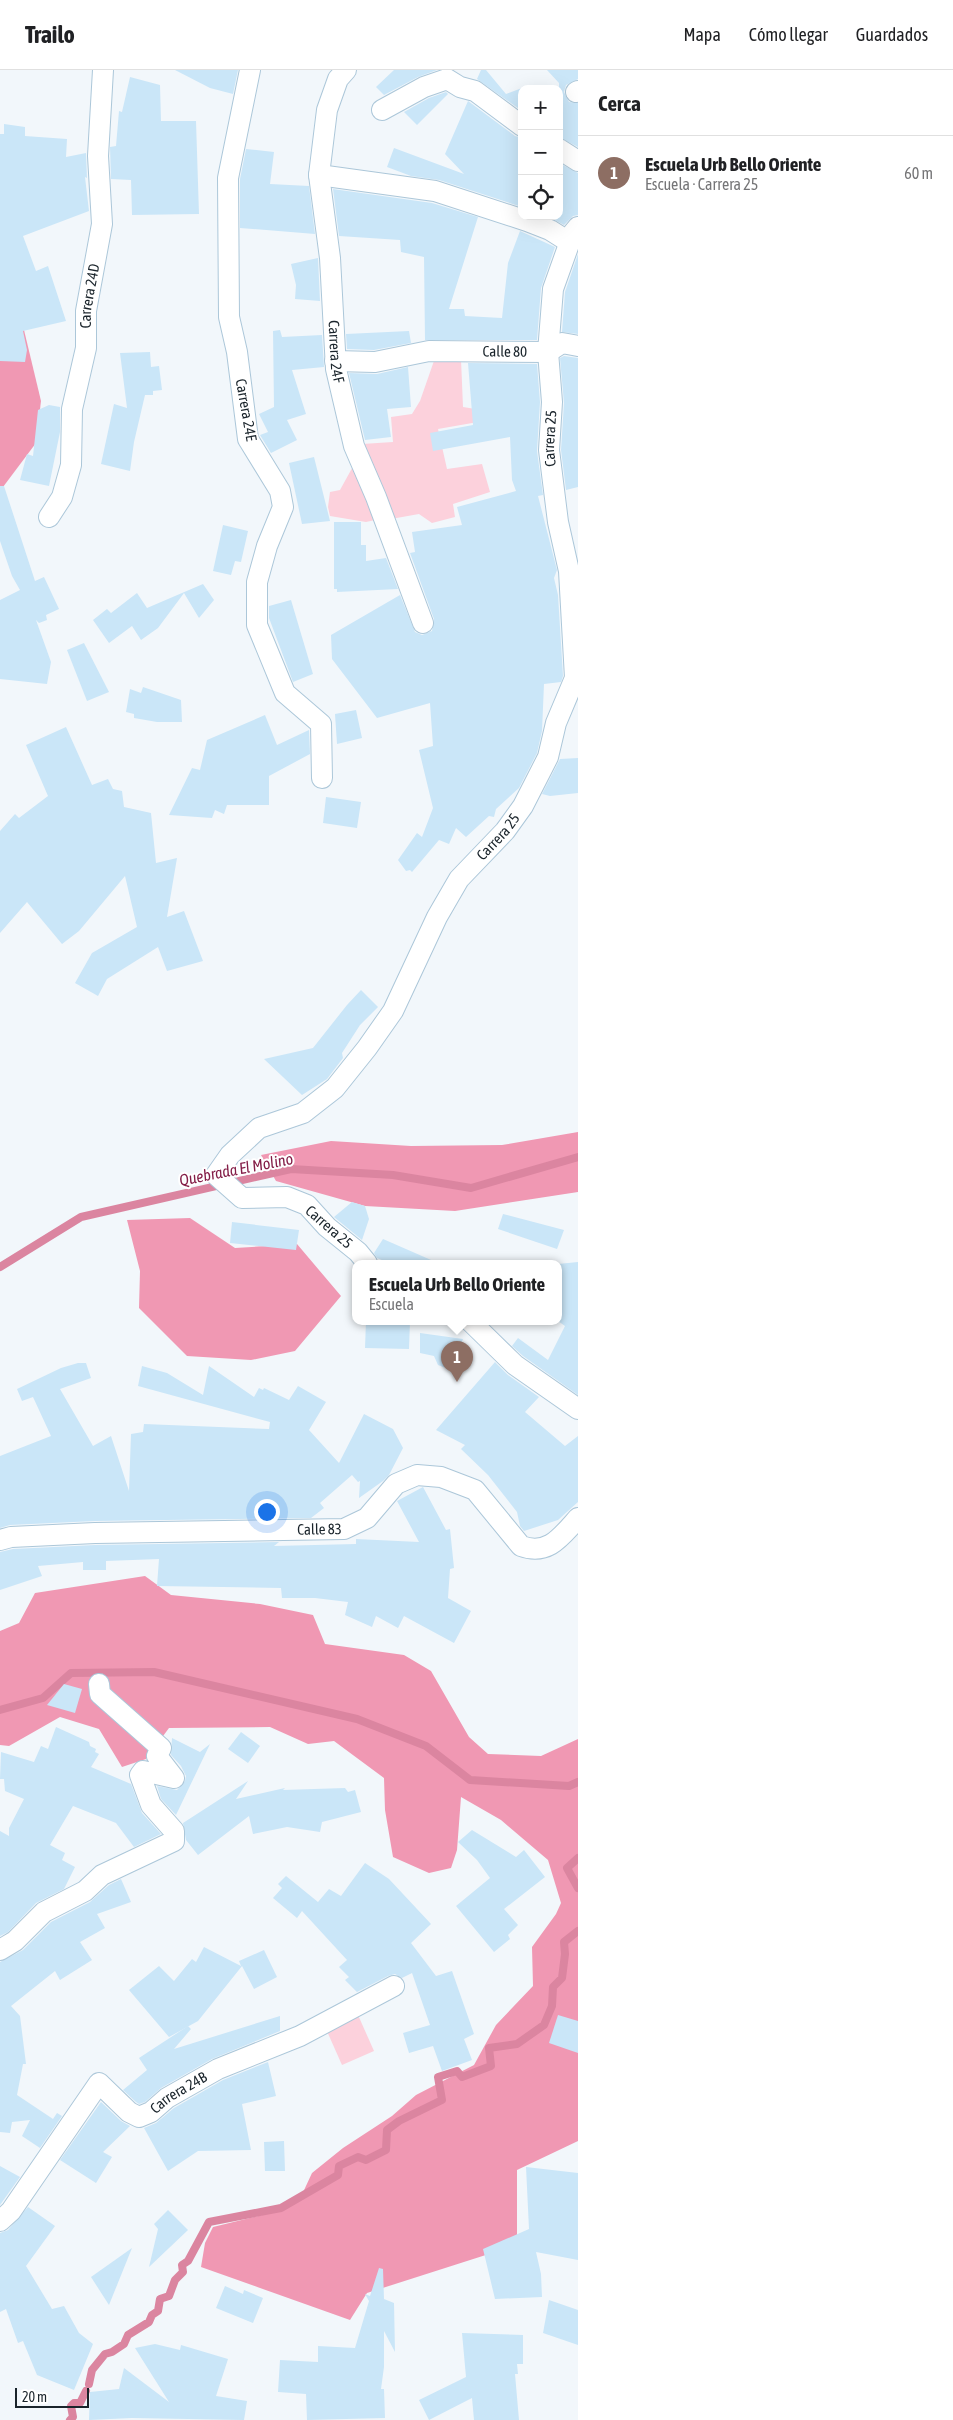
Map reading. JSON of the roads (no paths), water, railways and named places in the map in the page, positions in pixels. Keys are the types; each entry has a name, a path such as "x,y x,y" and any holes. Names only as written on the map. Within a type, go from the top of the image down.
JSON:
{"street":[{"name":"Carrera 24D","path":"49,517 62,497 71,465 72,409 86,348 86,311 102,224 98,156 103,70"},
{"name":"Carrera 24E","path":"250,70 228,178 229,317 237,352 248,439 280,491 283,507 257,582 256,625 285,693 321,724 322,778"},
{"name":"Carrera 24F","path":"346,70 338,79 327,110 319,175 330,258 336,361 354,446 376,497 423,623"},
{"path":"382,110 424,87 447,79 460,87 475,91 518,123"},
{"path":"563,152 578,161"},
{"path":"319,175 435,191 550,230 574,235"},
{"name":"Carrera 25","path":"365,1260 358,1252 327,1227 307,1206 287,1197 242,1198 216,1175 230,1155 259,1128 304,1113 335,1088 393,1011 437,916 459,879 505,831 522,806 548,757 556,723 575,678 574,572 558,522 549,450 552,402 548,352 552,289 574,235"},
{"name":"Calle 80","path":"336,361 375,362 429,351 548,352 562,343 578,346"},
{"path":"474,1325 514,1365 578,1409"},
{"name":"Calle 83","path":"0,1540 11,1537 95,1533 344,1529 367,1518 396,1484 417,1475 441,1477 475,1490 520,1546 532,1550 546,1547 556,1542 578,1518"},
{"path":"0,1950 15,1941 44,1912 85,1891 102,1875 174,1841 174,1831 151,1805 140,1775 143,1771 174,1778 157,1756 161,1748 100,1694 99,1684"},
{"name":"Carrera 24B","path":"0,2221 11,2211 98,2083 129,2112 139,2117 151,2112 167,2098 218,2069 300,2036 394,1986"}],"waterway":[{"name":"Quebrada El Molino","path":"0,1267 81,1217 291,1169 393,1175 471,1188 578,1157"},
{"path":"0,1710 43,1698 71,1673 154,1672 357,1719 426,1746 470,1780 569,1786 578,1782"},
{"path":"578,1858 567,1868 578,1888"},
{"path":"89,2384 92,2370 105,2354 124,2344 128,2335 149,2322 152,2315 158,2311 160,2299 169,2296 175,2280 183,2272 182,2265 188,2261 209,2222 281,2208 338,2175 339,2166 358,2157 366,2160 386,2150 387,2130 399,2121 442,2100 438,2077 457,2071 462,2077 491,2066 489,2048 517,2044 544,2025 552,2006 553,1987 562,1978 565,1954 564,1942 578,1931"},
{"path":"70,2420 73,2417 71,2406 74,2403 80,2403 86,2391"}],"place":[{"name":"Escuela Urb Bello Oriente","path":"457,1382"}]}
